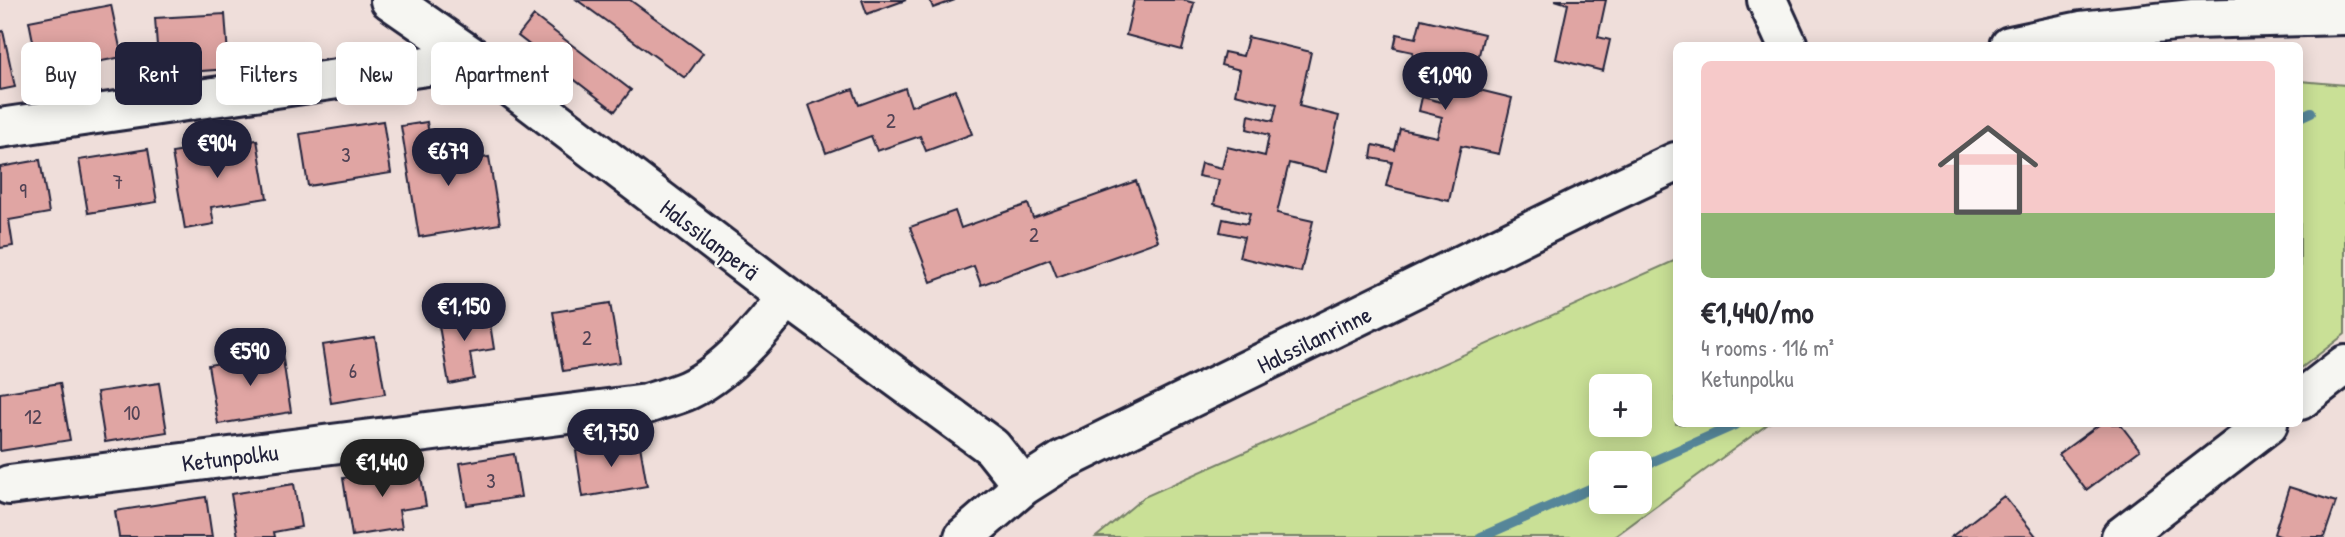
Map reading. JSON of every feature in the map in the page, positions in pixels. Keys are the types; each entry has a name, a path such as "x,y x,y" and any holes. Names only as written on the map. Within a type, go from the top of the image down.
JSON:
{"street":[{"name":"Halssilanperä","path":"390,0 451,42"},
{"path":"1767,0 1786,42"},
{"path":"2029,42 2189,10 2345,15"},
{"path":"0,128 431,65"},
{"name":"Halssilanperä","path":"535,105 787,297 992,447 1023,486"},
{"name":"Halssilanrinne","path":"964,537 1023,486 1062,461 1673,163"},
{"name":"Ketunpolku","path":"9,485 647,404 690,390 720,368 760,333 787,297"},
{"path":"2303,398 2345,365"},
{"path":"2121,537 2264,427"}],"green space":[{"path":"2303,81 2345,85 2345,334 2303,367"},
{"path":"1673,261 1673,427 1764,427 1652,509 1652,451 1589,451 1589,514 1645,514 1614,537 1096,537 1144,497"}],"building":[{"path":"577,0 630,0 703,53 685,78"},
{"path":"862,0 906,0 867,14"},
{"path":"930,0 955,0 933,8"},
{"path":"1134,0 1183,0 1194,3 1182,50 1126,35"},
{"path":"1555,0 1606,0 1598,37 1610,40 1603,71 1556,59 1568,4"},
{"path":"111,5 119,42 115,42 115,58 101,61 101,42 33,42 29,21"},
{"path":"225,14 227,42 216,42 216,70 202,71 202,42 157,42 155,18"},
{"path":"534,16 568,42 526,42 518,36"},
{"path":"1421,19 1484,34 1471,88 1512,98 1499,154 1461,146 1449,201 1386,186 1392,162 1371,158 1373,145 1395,150 1400,129 1437,137 1442,117 1419,111 1422,97 1445,103 1449,86 1408,76 1413,52 1394,48 1397,34 1416,38"},
{"path":"3,31 15,87 0,90 0,32"},
{"path":"1248,37 1311,52 1299,106 1339,116 1326,172 1289,163 1277,213 1313,221 1301,272 1239,257 1244,237 1220,232 1223,219 1247,224 1250,213 1214,204 1219,180 1198,176 1201,163 1222,168 1227,147 1265,156 1269,135 1247,129 1249,115 1273,121 1277,104 1235,94 1240,70 1221,65 1224,52 1243,56"},
{"path":"573,46 631,90 615,111 573,79"},
{"path":"905,88 911,106 955,90 972,134 926,151 920,136 877,151 871,136 826,153 809,105 853,89 859,105"},
{"path":"383,121 391,173 308,186 300,134"},
{"path":"427,122 434,165 489,157 500,224 419,237 401,126"},
{"path":"257,140 267,198 211,207 214,224 185,229 172,153"},
{"path":"148,149 157,202 88,213 79,160"},
{"path":"40,160 49,213 9,220 13,246 0,248 0,167"},
{"path":"1136,181 1158,241 1057,277 1050,259 981,285 974,266 931,282 910,227 955,211 961,228 1028,204 1033,218"},
{"path":"610,303 620,362 563,371 553,312"},
{"path":"488,311 494,349 470,353 474,379 449,384 438,320"},
{"path":"375,337 385,394 331,403 322,345"},
{"path":"282,353 291,412 218,424 208,365"},
{"path":"60,383 70,440 0,451 0,393"},
{"path":"159,383 167,432 105,442 97,392"},
{"path":"2096,427 2122,427 2140,450 2086,490 2059,454"},
{"path":"639,440 647,486 583,497 576,451"},
{"path":"514,454 521,497 467,505 460,463"},
{"path":"419,465 426,506 399,510 402,528 352,536 343,478"},
{"path":"294,484 301,527 274,532 275,537 238,537 231,494"},
{"path":"2289,487 2336,502 2324,537 2282,537 2274,534"},
{"path":"2004,496 2036,536 1951,537"},
{"path":"206,497 212,537 119,537 115,511"}],"waterway":[{"path":"2303,116 2311,112"},
{"path":"1652,462 1730,427"},
{"path":"1481,537 1589,489"}]}
